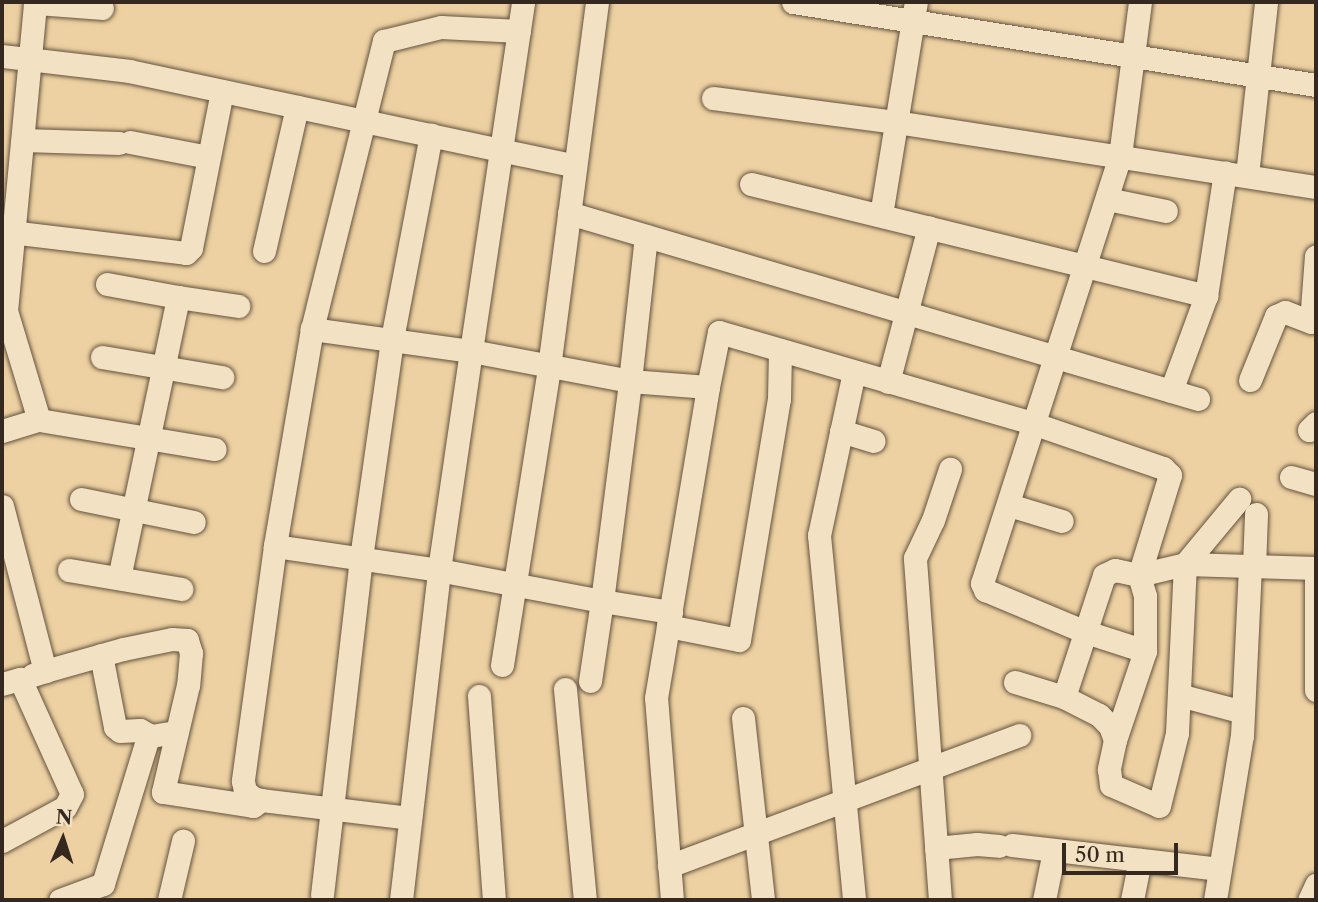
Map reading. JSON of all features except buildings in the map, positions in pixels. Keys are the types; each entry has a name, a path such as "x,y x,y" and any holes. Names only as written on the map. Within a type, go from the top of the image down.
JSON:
{"street":[{"path":"39,420 7,319 7,232 23,141 35,2 102,8"},
{"path":"401,900 439,570 523,2"},
{"path":"502,665 549,367 597,2"},
{"path":"793,2 915,12 1132,57 1255,78 1316,85"},
{"path":"1140,2 1120,156 982,588 1083,631 1145,651"},
{"path":"1171,390 1206,296 1236,173 1255,78 1266,2"},
{"path":"881,215 915,12"},
{"path":"410,818 261,800 253,798 245,791 243,781 275,546 312,329 384,41 441,27 519,31"},
{"path":"2,56 129,71 575,166"},
{"path":"7,232 186,253 191,248 222,91"},
{"path":"713,98 896,122 1316,187"},
{"path":"264,250 297,107"},
{"path":"322,895 361,558 391,339 432,135"},
{"path":"23,141 125,143 209,157"},
{"path":"751,184 1206,296"},
{"path":"1107,199 1166,211"},
{"path":"569,213 1198,398"},
{"path":"888,382 929,227"},
{"path":"590,681 630,381 646,236"},
{"path":"1250,380 1276,316 1285,312 1313,323 1316,256"},
{"path":"107,284 237,306"},
{"path":"119,578 178,297"},
{"path":"312,329 471,351 630,381 708,387"},
{"path":"672,900 656,698 719,332 1035,424 1163,468 1170,475 1139,575 1145,596 1145,651 1115,740 1109,769 1111,785 1159,806 1174,749 1180,695 1185,564 1248,507 1252,567 1242,736 1215,900"},
{"path":"275,546 439,570 602,601 738,640 779,399 780,350"},
{"path":"102,357 222,377"},
{"path":"854,372 819,535 855,900"},
{"path":"2,431 39,420 215,449"},
{"path":"842,431 873,441"},
{"path":"940,900 915,558 933,520 950,469"},
{"path":"1292,477 1316,484"},
{"path":"81,499 194,522"},
{"path":"1009,505 1062,521"},
{"path":"2,506 45,671"},
{"path":"1064,697 1083,631 1104,575 1115,570 1139,575 1185,564 1316,568 1316,690"},
{"path":"69,570 181,589"},
{"path":"2,841 65,807 72,794 11,682 101,655 172,639 187,640 191,644 188,685 163,792 253,806 261,800"},
{"path":"101,655 115,727 121,731 140,730 151,736 177,732"},
{"path":"1015,682 1064,697 1099,715 1110,726 1115,740"},
{"path":"565,689 583,899"},
{"path":"1180,695 1244,712"},
{"path":"479,696 494,900"},
{"path":"743,718 763,900"},
{"path":"669,866 1019,735"},
{"path":"60,900 95,888 103,884 107,877 145,745 151,736"},
{"path":"169,900 183,841"},
{"path":"936,848 977,844 1005,846 1220,869"},
{"path":"1044,900 1054,850"},
{"path":"1132,900 1140,860"},
{"path":"1309,900 1316,885"}]}
